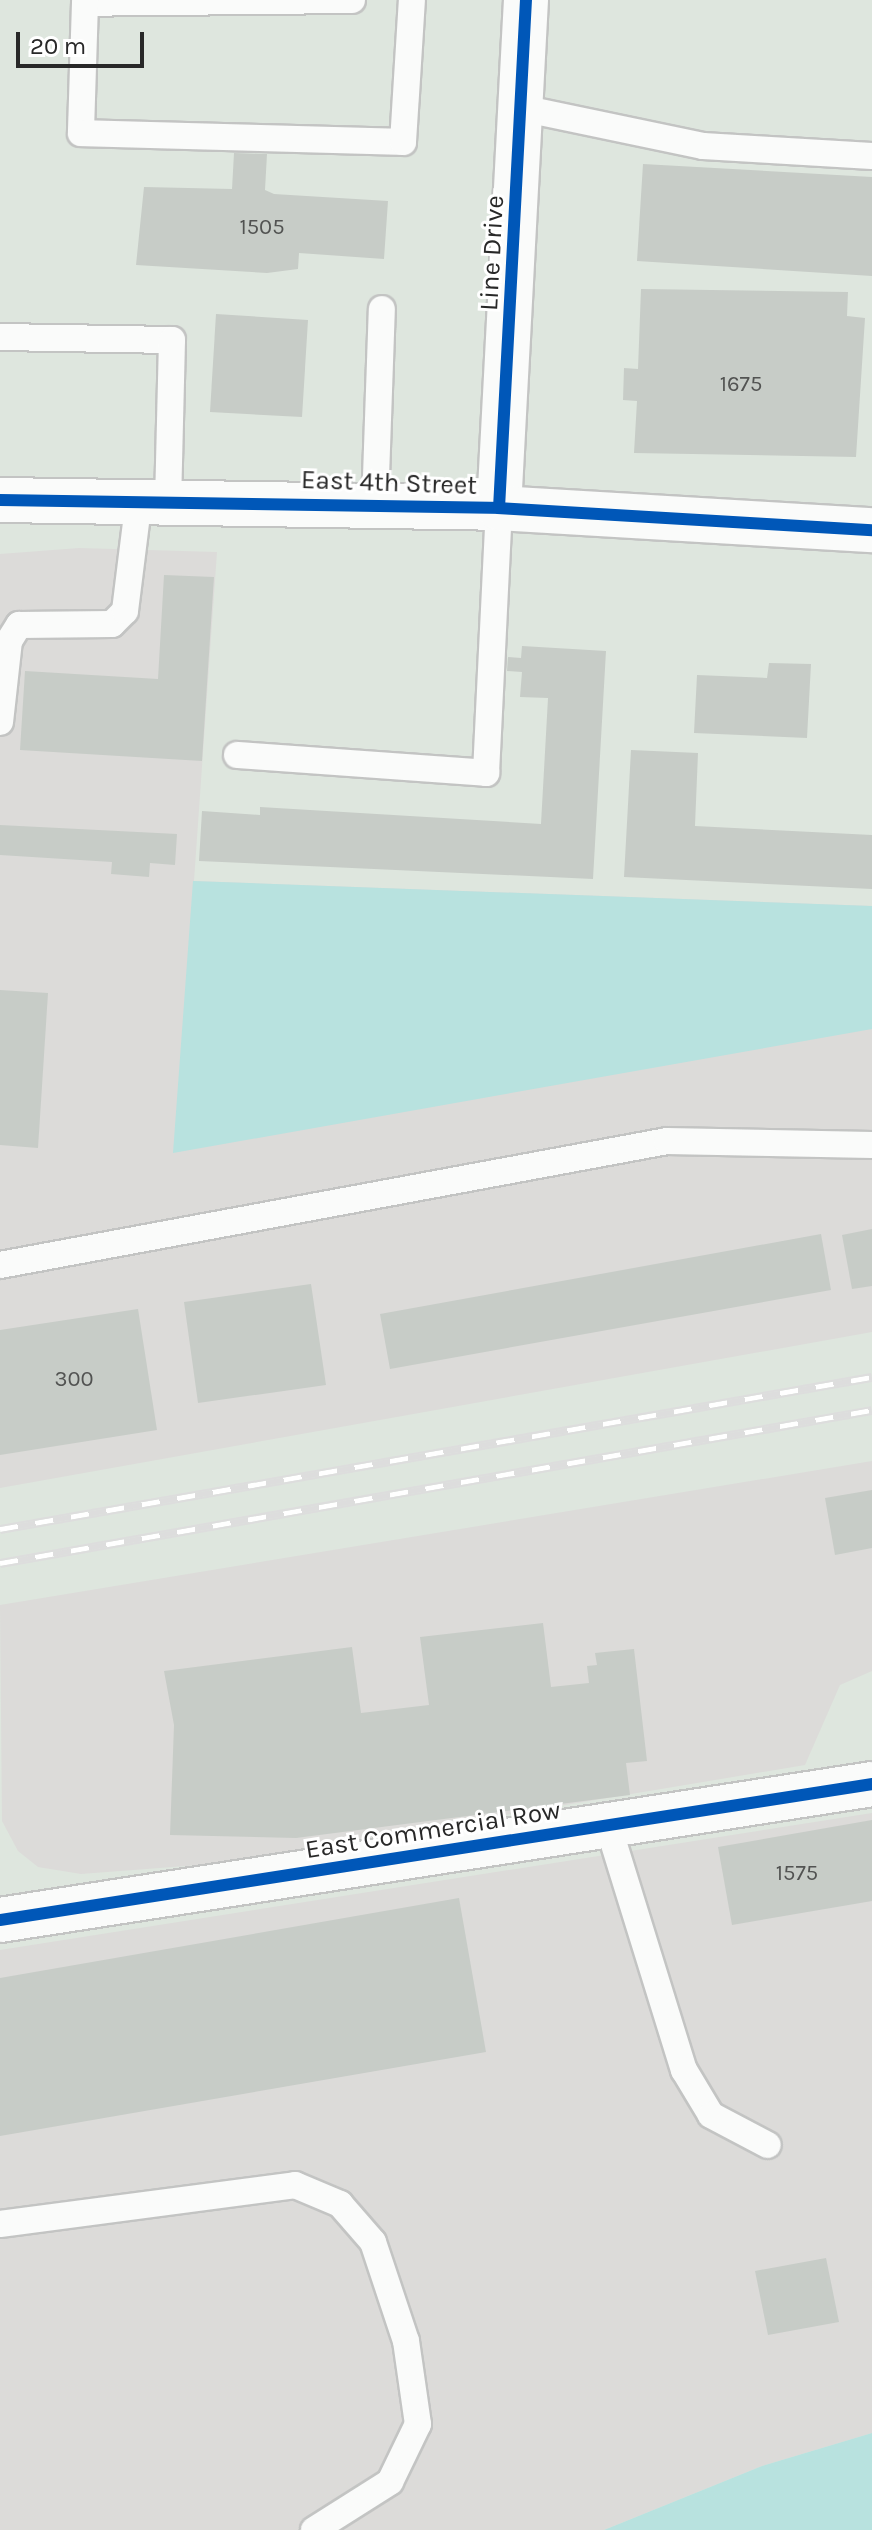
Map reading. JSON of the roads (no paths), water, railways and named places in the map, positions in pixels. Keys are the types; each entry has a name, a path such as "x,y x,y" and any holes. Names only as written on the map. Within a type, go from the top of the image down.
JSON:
{"street":[{"name":"Line Drive","path":"499,508 526,0"},
{"name":"East 4th Street","path":"0,500 153,499 499,508 872,530"},
{"name":"East Commercial Row","path":"0,1920 872,1784"}],"lane":[{"path":"352,0 85,3 81,133 403,142 412,0"},
{"path":"521,108 703,146 872,156"},
{"path":"375,505 382,309"},
{"path":"0,337 172,340 153,499 125,611 112,624 19,625 9,641 0,722"},
{"path":"237,755 486,773 499,508"},
{"path":"0,1265 667,1141 872,1145"},
{"path":"608,1825 684,2070 711,2115 768,2145"},
{"path":"0,2224 295,2185 340,2204 373,2242 406,2341 418,2424 390,2482 314,2530"}],"railway":[{"path":"0,1529 872,1377"},
{"path":"0,1563 872,1410"}]}
